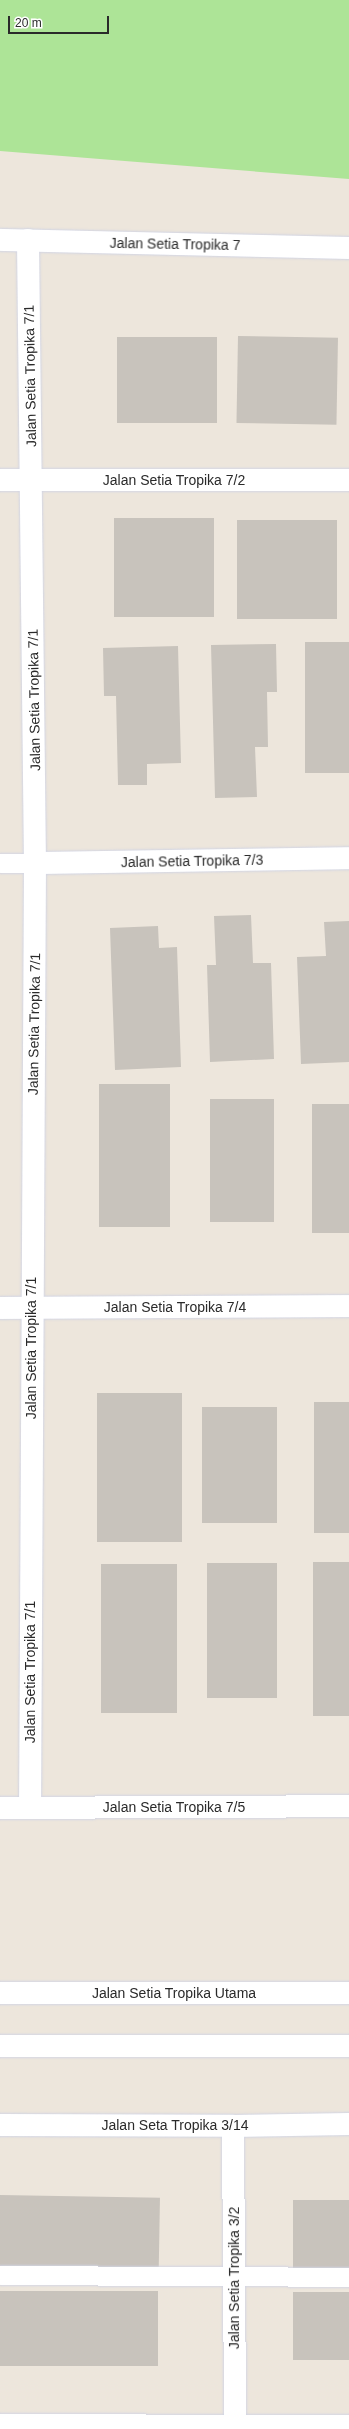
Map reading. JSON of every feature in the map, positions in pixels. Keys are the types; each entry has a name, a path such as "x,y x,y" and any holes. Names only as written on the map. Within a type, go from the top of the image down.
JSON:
{"street":[{"name":"Jalan Setia Tropika 7","path":"0,240 349,248"},
{"name":"Jalan Setia Tropika 7/1","path":"28,240 35,863 31,1308 30,1807"},
{"name":"Jalan Setia Tropika 7/2","path":"0,480 349,480"},
{"name":"Jalan Setia Tropika 7/3","path":"35,863 349,858"},
{"name":"Jalan Setia Tropika 7/4","path":"0,1308 349,1306"},
{"name":"Jalan Setia Tropika 7/5","path":"0,1808 349,1806"},
{"name":"Jalan Setia Tropika Utama","path":"0,1993 349,1993"},
{"path":"0,2046 349,2046"},
{"name":"Jalan Seta Tropika 3/14","path":"0,2125 233,2126 349,2124"},
{"name":"Jalan Setia Tropika 3/2","path":"233,2126 234,2428"},
{"path":"0,2425 234,2428 349,2426"}],"lane":[{"path":"0,863 35,863"},
{"path":"0,2275 349,2277"}],"green space":[{"path":"0,0 349,0 349,179 0,151"}],"building":[{"path":"238,336 338,338 336,425 236,423"},
{"path":"117,337 217,337 217,423 117,423"},
{"path":"114,518 214,518 214,617 114,617"},
{"path":"237,520 337,520 337,619 237,619"},
{"path":"305,642 349,642 349,773 305,773"},
{"path":"276,644 277,692 267,692 268,747 255,747 257,797 215,798 211,645"},
{"path":"178,646 181,763 147,764 147,785 118,785 116,696 104,696 103,648"},
{"path":"251,915 253,963 271,963 274,1059 210,1062 207,965 216,965 214,916"},
{"path":"349,921 349,1062 301,1064 297,957 326,956 324,922"},
{"path":"158,926 159,948 177,947 181,1067 115,1070 110,928"},
{"path":"99,1084 170,1084 170,1227 99,1227"},
{"path":"210,1099 274,1099 274,1222 210,1222"},
{"path":"312,1104 349,1104 349,1233 312,1233"},
{"path":"97,1393 182,1393 182,1542 97,1542"},
{"path":"314,1402 349,1402 349,1533 314,1533"},
{"path":"202,1407 277,1407 277,1523 202,1523"},
{"path":"313,1562 349,1562 349,1716 313,1716"},
{"path":"207,1563 277,1563 277,1698 207,1698"},
{"path":"101,1564 177,1564 177,1713 101,1713"},
{"path":"0,2195 160,2198 159,2269 0,2266"},
{"path":"293,2200 349,2200 349,2268 293,2268"},
{"path":"0,2291 158,2291 158,2366 0,2366"},
{"path":"293,2292 349,2292 349,2360 293,2360"}]}
